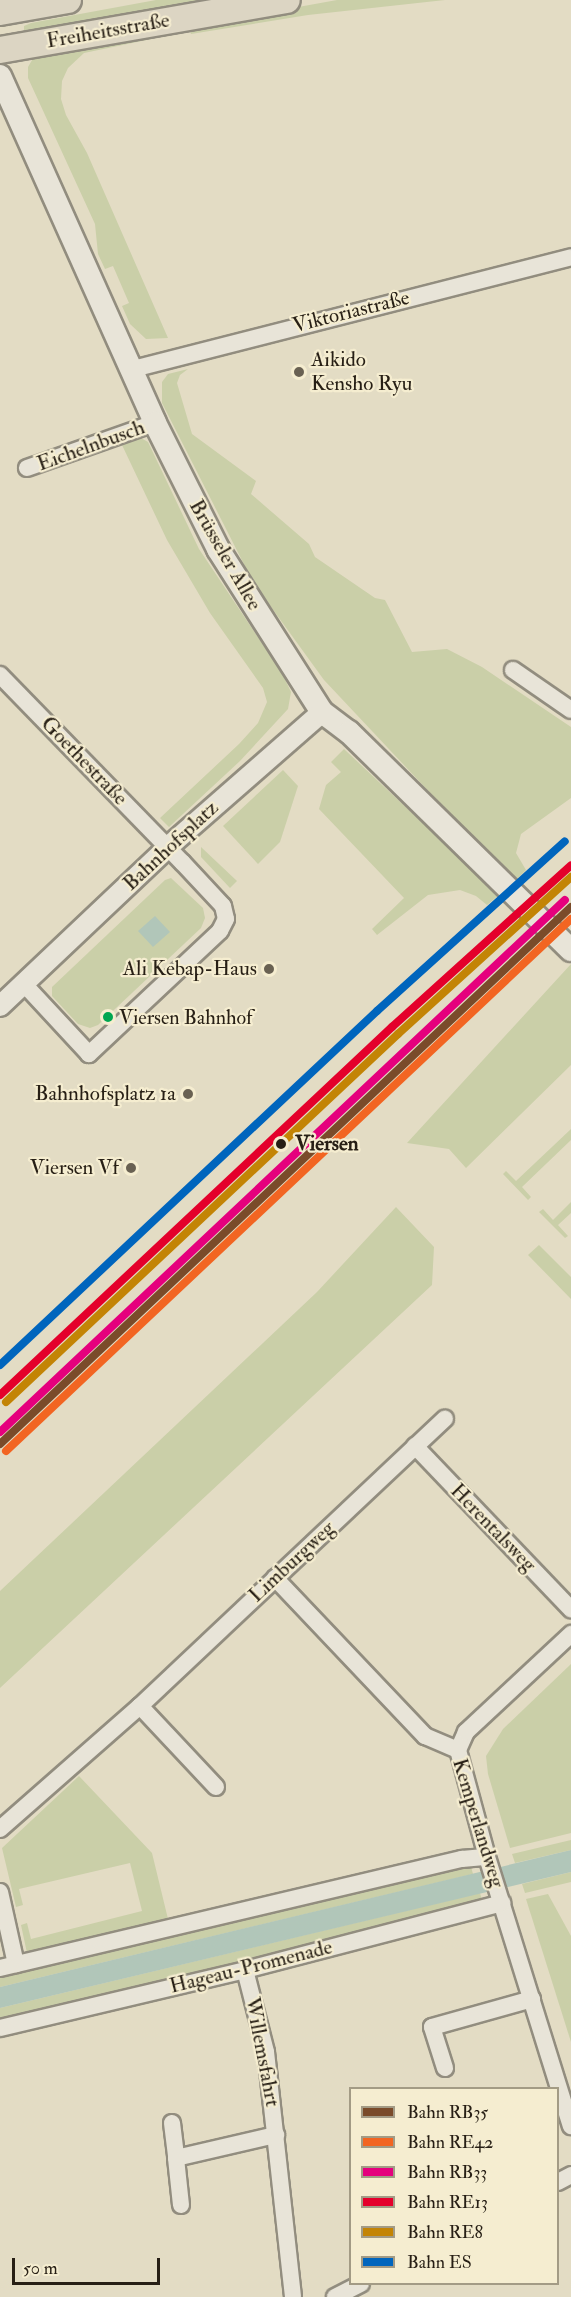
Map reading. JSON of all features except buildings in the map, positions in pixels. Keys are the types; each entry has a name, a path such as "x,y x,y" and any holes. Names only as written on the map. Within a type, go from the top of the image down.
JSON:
{"main road":[{"name":"Freiheitsstraße","path":"0,12 68,0"},
{"name":"Freiheitsstraße","path":"0,50 287,0"},
{"name":"Brüsseler Allee","path":"0,76 155,423 218,549 322,712 349,732 571,950"}],"street":[{"name":"Viktoriastraße","path":"132,369 571,257"},
{"name":"Eichelnbusch","path":"27,468 155,423"},
{"path":"513,670 571,710"},
{"name":"Goethestraße","path":"0,675 223,906 226,919 220,931 89,1054 24,984"},
{"name":"Bahnhofsplatz","path":"0,1006 168,847 322,712"},
{"name":"Limburgweg","path":"0,1829 140,1706 445,1419"},
{"name":"Herentalsweg","path":"416,1446 571,1609"},
{"name":"Kemperlandweg","path":"275,1578 425,1736 458,1750 488,1861 571,2126"},
{"path":"458,1750 466,1732 571,1634"},
{"path":"140,1706 216,1787"},
{"path":"0,1892 8,1966 462,1859 488,1861"},
{"name":"Hageau-Promenade","path":"0,2028 245,1970 500,1898"},
{"name":"Willemsfahrt","path":"245,1970 266,2052 293,2297"},
{"path":"445,2068 432,2027 532,1999"},
{"path":"172,2123 181,2205"},
{"name":"Willemsfahrt","path":"176,2158 276,2135"},
{"path":"335,2297 357,2285"}],"green space":[{"path":"156,0 210,0 31,32 24,30 24,26 31,23"},
{"path":"337,0 445,0 308,15 191,34 190,31 84,53 68,68 62,81 61,99 66,115 87,153 168,338 146,339 130,324 122,306 129,303 113,266 105,269 98,254 95,224 28,78 28,67 35,55"},
{"path":"188,369 180,375 177,383 192,434 256,481 251,494 309,544 315,557 375,598 385,600 412,652 447,649 482,667 571,727 571,798 521,834 516,853 526,870 514,882 324,680 253,582 162,403 162,382 168,374"},
{"path":"141,438 148,442 199,549 282,673 291,692 288,709 240,761 169,827 160,818 239,744 258,723 267,702 263,688 210,613 167,540 122,445"},
{"path":"344,749 499,895 487,905 476,896 460,890 428,895 377,935 372,929 404,898 319,809 326,785 341,772 331,762"},
{"path":"283,770 298,786 280,842 258,864 223,826"},
{"path":"201,847 237,881 230,888 201,857"},
{"path":"171,878 203,908 205,918 201,928 98,1025 90,1028 78,1024 52,996 52,987 165,880"},
{"path":"571,964 571,1065 466,1168 449,1149 407,1143"},
{"path":"571,1129 571,1140 522,1187 531,1197 528,1200 503,1174 506,1171 516,1181"},
{"path":"571,1202 571,1213 558,1225 568,1236 565,1238 539,1212 543,1209 553,1220"},
{"path":"396,1207 434,1247 432,1285 0,1688 0,1591 317,1292"},
{"path":"539,1245 571,1277 571,1299 528,1255"},
{"path":"571,1664 571,1833 510,1848 488,1774 486,1756 503,1729"},
{"path":"79,1776 152,1853 168,1919 27,1953 21,1925 27,1923 31,1939 142,1911 130,1863 19,1889 23,1905 16,1907 2,1848"},
{"path":"571,1840 571,1850 515,1863 512,1854"},
{"path":"470,1863 473,1874 0,1987 0,1975"},
{"path":"571,1872 571,1882 525,1893 522,1884"},
{"path":"480,1893 483,1904 0,2020 0,2008"},
{"path":"548,1894 571,1936 571,2042 526,1899"}],"shaded area":[{"path":"155,916 170,932 153,947 138,931"},
{"path":"571,1850 571,1872 0,2008 0,1987"}],"rail line":[{"name":"ES","path":"0,1365 377,1011 565,841"},
{"name":"RE13","path":"0,1395 392,1027 571,865"},
{"name":"RE8","path":"6,1402 398,1034 571,877"},
{"name":"RB33","path":"0,1432 565,900"},
{"name":"RB35","path":"0,1444 571,907"},
{"name":"RE42","path":"6,1451 571,919"}],"place":[{"name":"Aikido Kensho Ryu","path":"299,372"},
{"name":"Ali Kebap-Haus","path":"269,969"},
{"name":"Viersen Bahnhof","path":"108,1017"},
{"name":"Bahnhofsplatz 1a","path":"188,1094"},
{"name":"Viersen","path":"281,1144"},
{"name":"Viersen Vf","path":"131,1168"}]}
